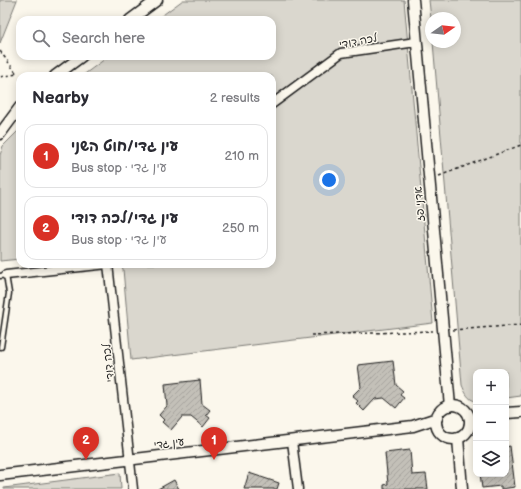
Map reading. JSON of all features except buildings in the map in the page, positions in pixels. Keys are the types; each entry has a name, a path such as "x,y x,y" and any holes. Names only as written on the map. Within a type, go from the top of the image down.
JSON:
{"street":[{"path":"135,16 157,0"},
{"name":"אדני פז","path":"413,0 450,406"},
{"name":"לכה דודי","path":"276,101 341,53 416,42"},
{"path":"60,72 77,60"},
{"path":"0,134 16,112"},
{"path":"3,276 73,268"},
{"name":"לכה דודי","path":"108,268 133,489"},
{"path":"450,406 458,406 471,412 470,421 473,424 463,436 458,438 448,438 439,430 437,418 440,412 445,408 450,406"},
{"path":"509,413 521,412"},
{"name":"עין גדי","path":"0,475 412,426 437,418"},
{"name":"עין גדי","path":"412,426 439,430"},
{"path":"458,438 462,489"},
{"path":"292,441 298,489"}],"lane":[{"path":"1,347 9,293 3,276"}],"path":[{"path":"0,51 16,73"},
{"path":"0,77 16,74"},
{"path":"429,180 521,145"},
{"path":"311,335 442,331 521,325"}],"shaded area":[{"path":"0,0 17,0 0,43"},
{"path":"183,0 404,0 433,323 131,360 122,268 276,268 276,72 87,72 104,60 276,60 276,16 161,16"},
{"path":"429,0 521,0 521,396 509,398 509,369 473,369 473,400 466,393 462,385 434,48 461,48 461,12 430,12"},
{"path":"16,133 16,259 0,261 0,155 3,146"},
{"path":"120,473 121,489 4,489 4,488"}],"place":[{"name":"עין גדי/לכה דודי","path":"86,460"},
{"name":"עין גדי/חוט השני","path":"214,460"}]}
